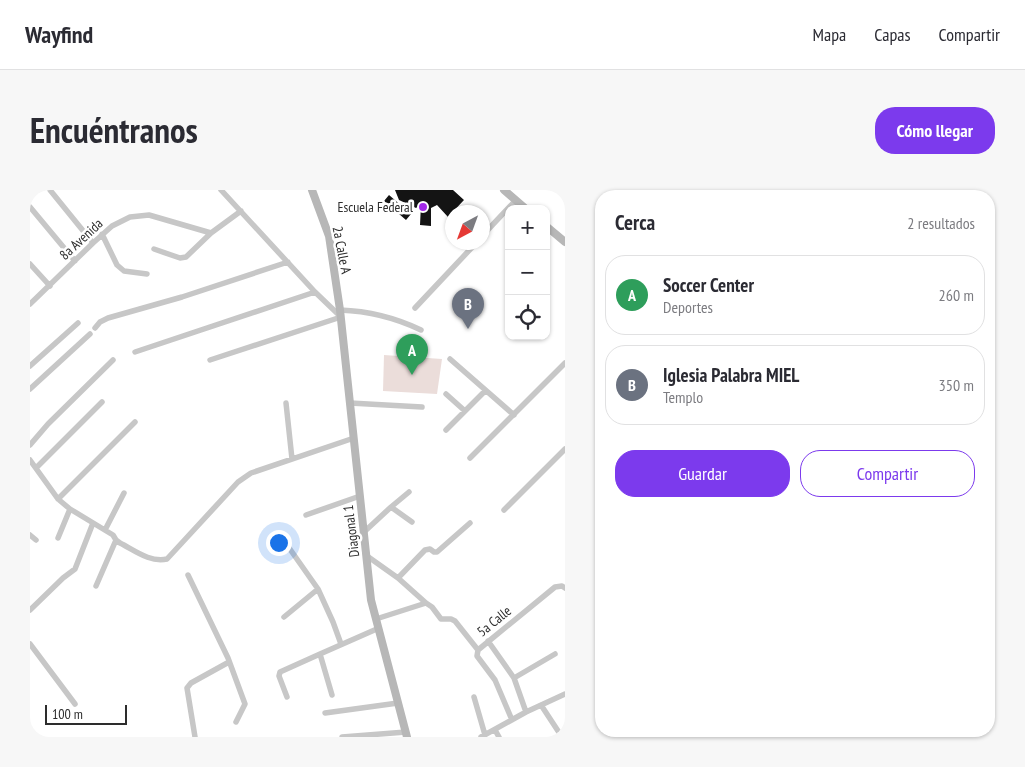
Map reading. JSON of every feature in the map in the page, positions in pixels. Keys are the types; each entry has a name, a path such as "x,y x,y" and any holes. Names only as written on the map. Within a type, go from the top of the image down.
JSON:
{"street":[{"path":"50,190 92,243"},
{"path":"221,190 315,292 341,314"},
{"name":"2a Calle A","path":"312,190 329,236 341,314"},
{"path":"504,190 519,205"},
{"path":"490,228 514,202"},
{"path":"30,207 75,261"},
{"path":"154,249 180,258 186,257 211,233 241,211"},
{"name":"8a Avenida","path":"31,303 102,234 112,226 130,217 149,215 211,233"},
{"path":"550,229 565,242"},
{"path":"102,234 117,265 124,271 147,274"},
{"path":"415,308 469,250"},
{"path":"95,328 100,322 108,318 182,297 288,262"},
{"path":"30,264 50,286"},
{"path":"135,352 315,292"},
{"path":"210,360 341,314 355,311 403,322 421,330"},
{"name":"Diagonal 1","path":"341,314 371,600 406,734"},
{"path":"30,366 78,324"},
{"path":"30,389 90,334"},
{"path":"30,445 48,424 113,360"},
{"path":"450,360 514,415"},
{"path":"470,458 565,363"},
{"path":"446,430 485,391"},
{"path":"446,394 465,411"},
{"path":"36,468 102,402"},
{"path":"286,403 292,459"},
{"path":"350,403 422,407"},
{"path":"58,499 136,422"},
{"path":"30,460 58,499 70,510 113,535 116,540 150,559 159,561 167,559 238,482 251,473 354,438"},
{"path":"504,510 565,448"},
{"path":"105,530 124,492"},
{"path":"364,532 408,492"},
{"path":"306,515 360,496"},
{"path":"391,507 412,522"},
{"path":"58,538 70,510"},
{"path":"30,610 63,578 76,569 93,523"},
{"path":"398,578 425,550 430,549 437,552 470,523"},
{"path":"30,534 36,540"},
{"path":"280,535 318,589 341,644"},
{"path":"96,586 116,540"},
{"path":"367,556 398,578 432,607 441,619 455,621 478,650"},
{"path":"188,575 229,662 245,704 236,722"},
{"name":"5a Calle","path":"512,720 496,680 477,656 478,650 555,586 565,588"},
{"path":"284,617 318,589"},
{"path":"376,619 426,603"},
{"path":"287,697 278,676 280,672 378,628"},
{"path":"488,641 514,678 526,712"},
{"path":"30,644 75,704"},
{"path":"320,654 332,695"},
{"path":"514,678 555,654"},
{"path":"195,737 187,688 191,683 229,662"},
{"path":"474,697 483,736 526,712 565,694"},
{"path":"325,713 398,703"},
{"path":"540,705 562,737"},
{"path":"495,730 499,737"},
{"path":"342,737 406,734"}],"shaded area":[{"path":"384,355 442,359 437,394 383,391"}],"building":[{"name":"Escuela Federal","path":"395,190 453,190 464,200 459,205 445,205 445,214 437,205 431,208 431,226 420,225 421,204 416,208 399,200"},
{"path":"389,195 411,214 406,220 384,201"}],"place":[{"name":"Escuela Federal","path":"423,207"},
{"name":"Iglesia Palabra MIEL","path":"468,329"},
{"name":"Soccer Center","path":"412,375"}]}
